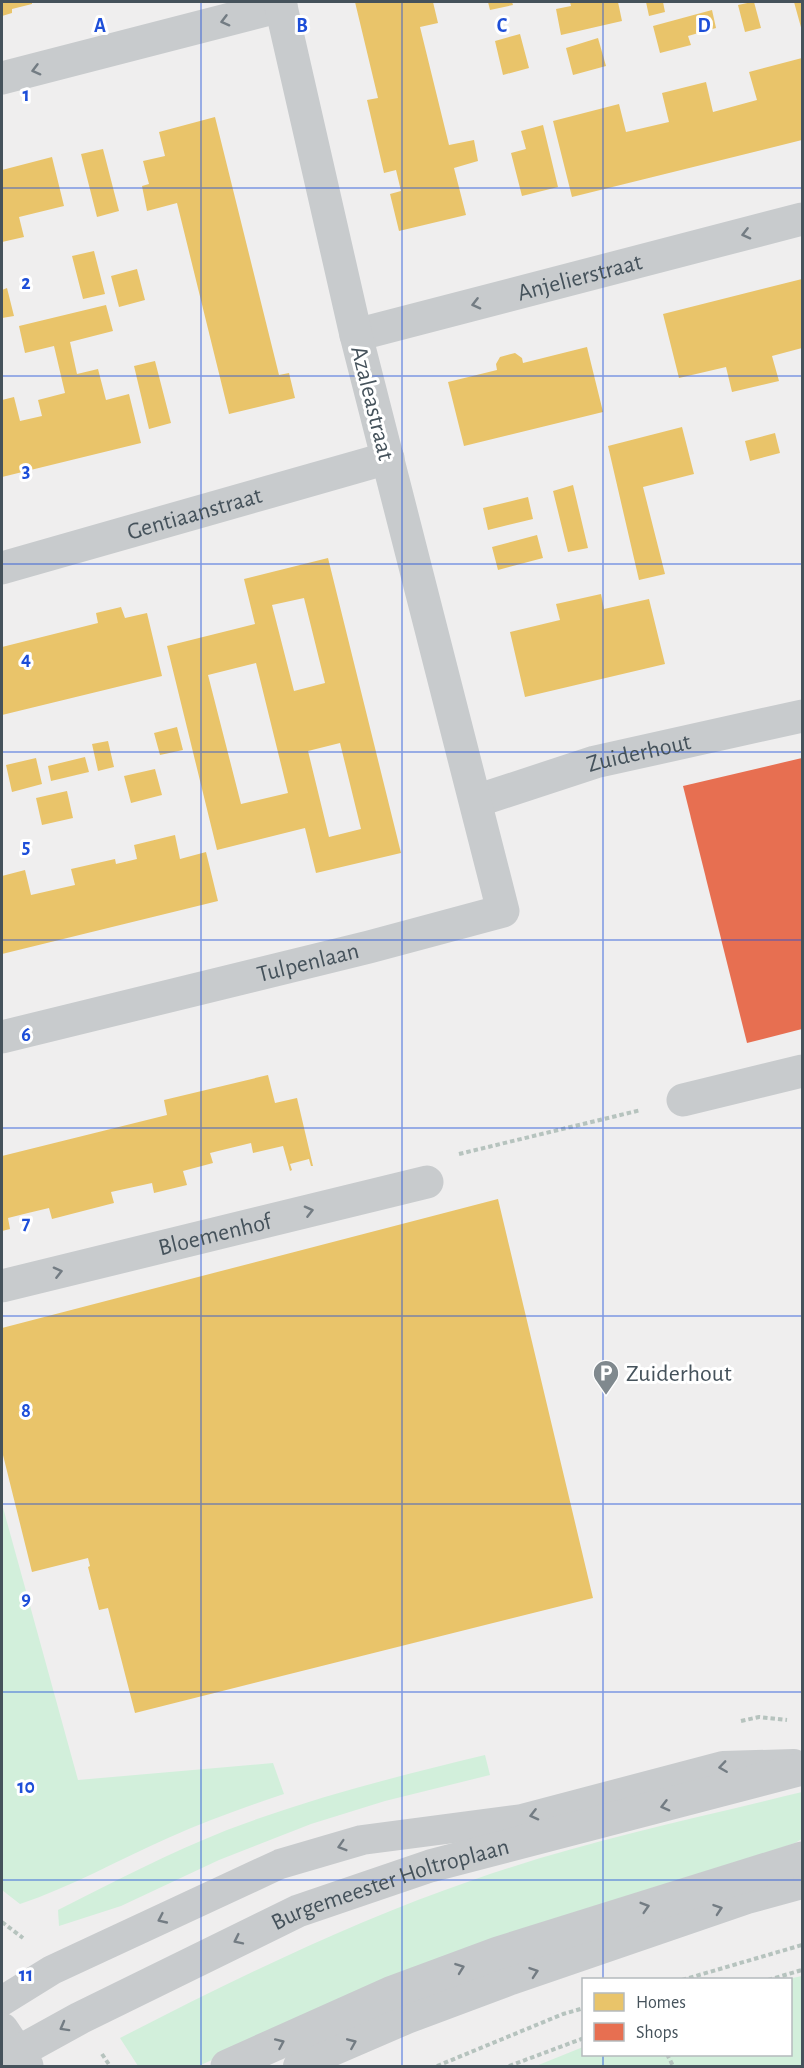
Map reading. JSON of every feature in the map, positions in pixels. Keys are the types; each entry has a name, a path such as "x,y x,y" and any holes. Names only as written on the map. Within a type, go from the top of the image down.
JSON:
{"street":[{"path":"2,78 281,4"},
{"name":"Azaleastraat","path":"281,4 356,335 476,801"},
{"name":"Anjelierstraat","path":"356,335 802,219"},
{"name":"Gentiaanstraat","path":"2,568 387,458"},
{"name":"Zuiderhout","path":"476,801 595,762 802,716"},
{"name":"Tulpenlaan","path":"2,1036 380,944 503,911 476,801"},
{"path":"683,1100 802,1071"},
{"name":"Bloemenhof","path":"2,1286 427,1182"},
{"name":"Burgemeester Holtroplaan","path":"12,2052 298,1911 430,1866 802,1769"},
{"path":"227,2067 390,1993 488,1957 802,1858"}],"lane":[{"name":"Burgemeester Holtroplaan","path":"2,2001 52,1970 280,1864 362,1840 522,1819 723,1766 802,1764"},
{"path":"298,2067 407,2019 511,1980 747,1899 802,1884"}],"path":[{"path":"454,1155 683,1100"},
{"path":"2,1922 23,1938"},
{"path":"689,1978 802,1945"},
{"path":"775,1978 802,1970"},
{"path":"437,2067 563,2014 582,2009"},
{"path":"510,2067 582,2039"}],"green space":[{"path":"2,1504 78,1780 273,1763 284,1794 182,1832 20,1904 2,1890"},
{"path":"485,1755 490,1775 385,1801 311,1824 219,1860 121,1906 59,1926 58,1910 120,1878 227,1830 323,1798"},
{"path":"802,1792 802,1839 795,1843 256,2039 199,2066 138,2066 120,2038 294,1953 428,1896 554,1854"},
{"path":"802,1976 802,2066 536,2066 582,2047 582,2056 792,2056 792,1978"}],"building: Homes":[{"path":"2,2 32,2 32,4 12,9 12,13 2,16"},
{"path":"355,2 433,2 438,23 420,27 449,145 474,140 478,161 454,168 466,215 399,231 390,194 401,191 396,170 384,173 367,100 378,98"},
{"path":"488,2 512,2 513,5 490,10"},
{"path":"570,2 618,2 622,21 561,35 556,9 571,6"},
{"path":"646,2 663,2 665,12 649,16"},
{"path":"754,2 761,28 745,32 738,5"},
{"path":"794,2 802,2 802,31"},
{"path":"712,10 716,28 688,36 691,45 660,53 653,26"},
{"path":"520,34 529,68 503,75 495,41"},
{"path":"598,38 606,66 573,75 566,48"},
{"path":"802,58 802,140 572,197 553,121 619,104 626,132 669,122 662,93 706,82 713,112 757,100 749,72"},
{"path":"215,117 279,375 289,373 295,398 229,414 177,203 147,211 142,186 149,184 143,161 165,156 159,132"},
{"path":"543,125 558,187 522,196 511,153 526,149 521,131"},
{"path":"103,149 119,211 97,217 81,154"},
{"path":"52,157 64,206 19,217 24,237 2,242 2,170"},
{"path":"94,251 105,294 83,299 72,256"},
{"path":"137,269 145,300 119,307 111,276"},
{"path":"802,279 802,348 772,356 779,381 732,392 726,367 679,378 663,314"},
{"path":"7,288 14,316 2,318 2,290"},
{"path":"106,305 113,331 70,342 77,374 98,369 106,400 129,394 141,443 2,477 2,400 14,397 20,421 42,416 38,400 65,393 54,346 25,353 19,326"},
{"path":"587,347 603,412 464,446 448,382 497,370 496,364 500,357 515,353 522,358 523,363"},
{"path":"155,361 171,423 149,429 134,366"},
{"path":"682,427 694,474 643,487 665,574 639,580 608,446"},
{"path":"775,433 780,453 750,461 745,441"},
{"path":"573,485 588,548 568,552 553,491"},
{"path":"528,497 533,519 488,530 483,508"},
{"path":"537,535 543,558 498,570 492,547"},
{"path":"328,558 401,853 316,873 305,828 217,850 167,646 255,624 244,579","holes":["304,598 325,683 294,691 272,605","256,663 288,793 241,804 208,675","340,743 361,829 329,837 308,751"]},
{"path":"601,594 604,609 649,599 665,664 525,697 510,632 560,620 556,604"},
{"path":"121,607 125,618 147,613 162,676 2,715 2,647 98,623 96,613"},
{"path":"177,727 183,750 160,755 154,733"},
{"path":"108,741 114,767 98,771 92,744"},
{"path":"85,757 89,772 51,781 48,766"},
{"path":"36,758 42,784 12,792 6,765"},
{"path":"155,769 162,795 131,803 124,776"},
{"path":"67,791 73,818 42,825 36,798"},
{"path":"175,835 180,859 206,852 218,901 2,954 2,876 25,870 31,895 75,885 71,869 115,859 116,864 137,859 134,845"},
{"path":"268,1075 275,1103 297,1098 313,1166 309,1159 290,1164 292,1170 290,1171 283,1146 253,1153 251,1143 210,1153 213,1163 183,1171 187,1185 154,1193 152,1183 111,1192 114,1203 52,1219 49,1208 8,1218 10,1229 2,1231 2,1156 167,1115 164,1100"},
{"path":"498,1199 593,1598 135,1713 108,1608 99,1610 88,1567 90,1566 88,1558 32,1572 2,1451 2,1328"}],"building: Shops":[{"path":"802,758 802,1029 747,1043 683,786"}],"place":[{"name":"Zuiderhout","path":"606,1396"}]}
